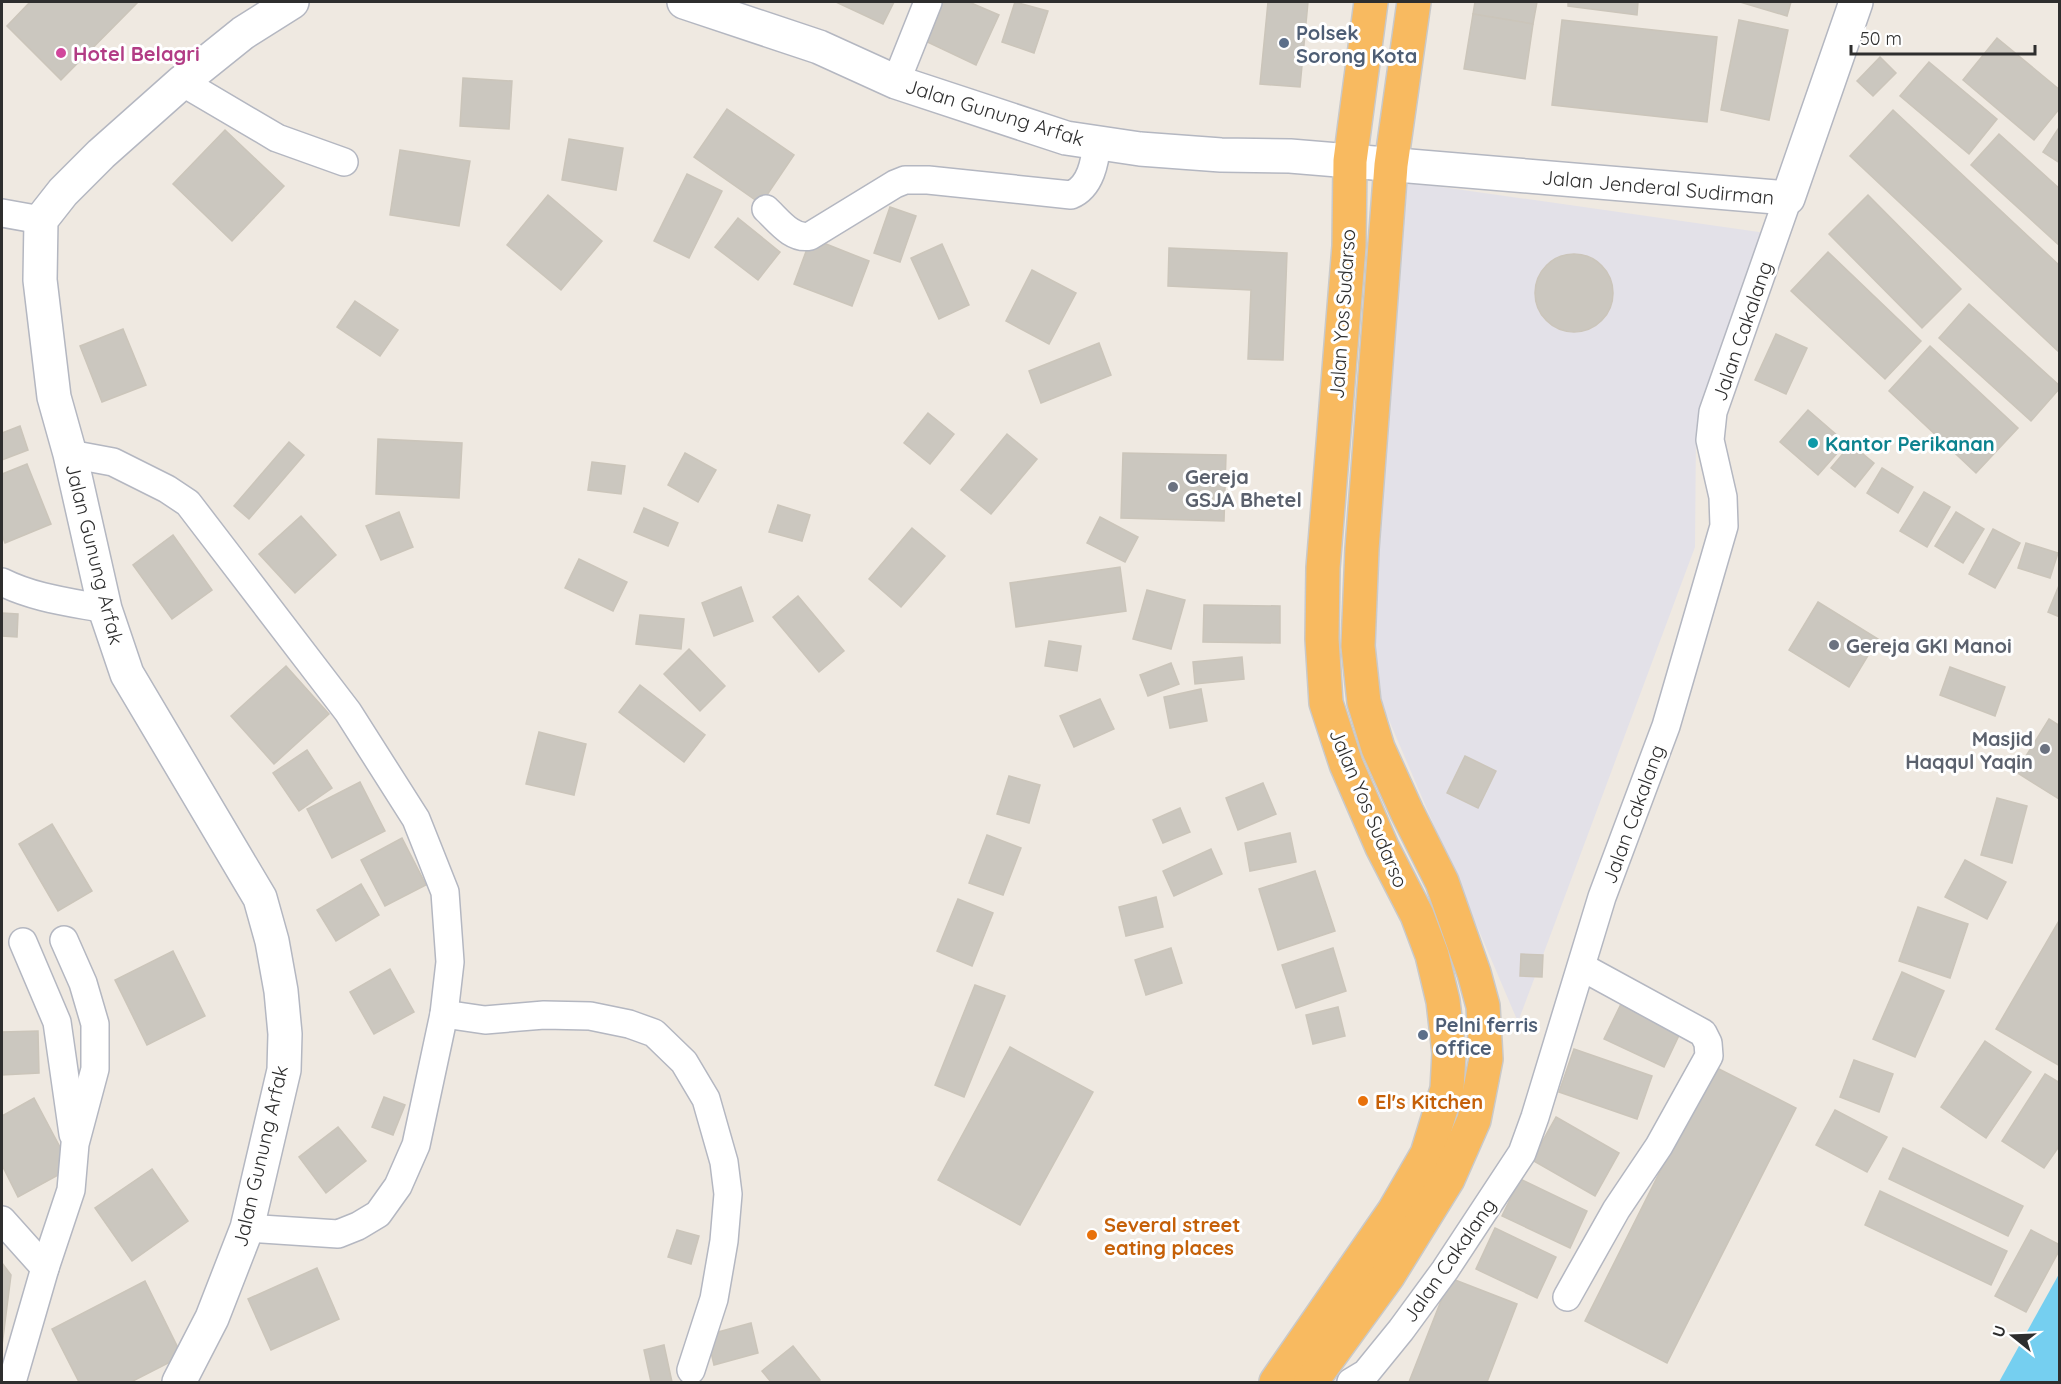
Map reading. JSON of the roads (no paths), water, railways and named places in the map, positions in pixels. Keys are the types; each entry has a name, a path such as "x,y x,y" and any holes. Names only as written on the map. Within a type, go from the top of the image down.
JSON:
{"highway":[{"name":"Jalan Yos Sudarso","path":"1281,1381 1394,1211 1427,1154 1446,1089 1449,1053 1443,1001 1432,956 1417,915 1382,847 1346,764 1326,702 1322,639 1323,568 1349,246 1350,161 1371,2"},
{"name":"Jalan Yos Sudarso","path":"1311,1383 1388,1276 1448,1179 1473,1120 1486,1059 1483,1006 1474,973 1442,882 1378,748 1364,702 1358,646 1362,549 1391,165 1414,2"}],"street":[{"path":"2,213 42,220 63,192 101,154 182,82 243,33 292,2"},
{"path":"896,82 927,2"},
{"name":"Jalan Jenderal Sudirman","path":"1391,165 1788,198 1856,2"},
{"name":"Jalan Gunung Arfak","path":"697,4 819,47 896,82 1066,138 1140,149 1221,155 1290,156 1391,165"},
{"path":"182,82 277,138 344,162"},
{"path":"766,209 793,234 804,237 810,236 905,180 928,180 1071,195 1078,191 1090,175 1098,142"},
{"name":"Jalan Cakalang","path":"1351,1383 1366,1373 1445,1270 1522,1153 1539,1106 1602,897 1666,726 1724,526 1723,497 1710,440 1713,412 1788,198"},
{"name":"Jalan Gunung Arfak","path":"42,220 40,280 54,397 70,454 105,609 127,674 260,898 273,940 281,991 285,1034 284,1070 247,1228 212,1318 179,1383"},
{"path":"70,454 113,462 168,489 188,503 348,712 416,819 446,892 450,962 444,1014 416,1145 398,1186 378,1214 338,1234 247,1228"},
{"path":"2,582 16,589 51,599 105,609"},
{"path":"12,1383 45,1268 71,1190 75,1144 95,1069 95,1024 83,983 64,940"},
{"path":"23,942 57,1022 75,1144"},
{"path":"1567,1297 1616,1210 1659,1146 1709,1056 1708,1043 1703,1034 1582,967"},
{"path":"444,1014 485,1020 544,1015 590,1017 620,1022 654,1033 684,1062 706,1099 724,1162 728,1194 724,1240 714,1299 692,1370"},
{"path":"2,1220 45,1268"}],"water":[{"path":"2059,1274 2059,1382 1999,1382"}],"place":[{"name":"Polsek Sorong Kota","path":"1284,43"},
{"name":"Hotel Belagri","path":"61,53"},
{"name":"Kantor Perikanan","path":"1813,443"},
{"name":"Gereja GSJA Bhetel","path":"1173,487"},
{"name":"Gereja GKI Manoi","path":"1834,645"},
{"name":"Masjid Haqqul Yaqin","path":"2045,749"},
{"name":"Pelni ferris office","path":"1423,1035"},
{"name":"El's Kitchen","path":"1363,1101"},
{"name":"Several street eating places","path":"1092,1235"}]}
